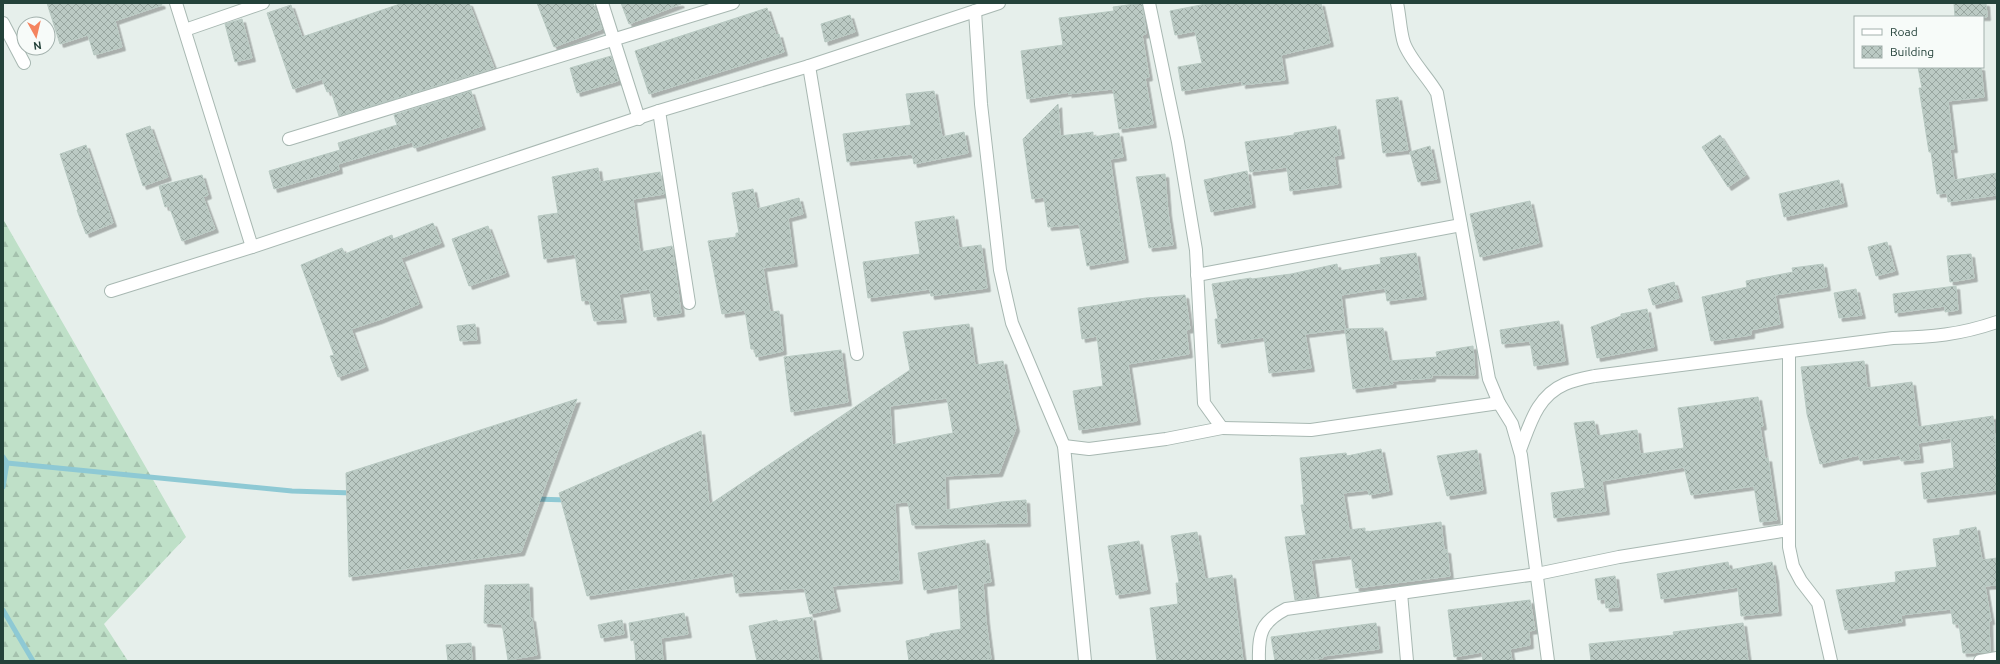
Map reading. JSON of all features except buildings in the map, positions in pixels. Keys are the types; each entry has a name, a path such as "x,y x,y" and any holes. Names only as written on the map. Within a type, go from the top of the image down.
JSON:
{"street":[{"path":"176,3 252,247"},
{"path":"185,30 263,3"},
{"path":"602,3 639,119"},
{"path":"288,139 614,41 733,3"},
{"path":"111,291 252,247 639,119 659,111 809,66 999,3"},
{"path":"1150,3 1179,150 1196,250 1204,403 1222,428"},
{"path":"1397,3 1404,44 1437,93 1489,379 1499,403 1512,424 1520,450 1548,661"},
{"path":"975,11 981,104 1000,270 1012,323 1064,446 1085,661"},
{"path":"3,23 24,63"},
{"path":"809,66 857,354"},
{"path":"659,111 689,303"},
{"path":"1197,275 1462,224"},
{"path":"1520,450 1535,411 1548,394 1565,384 1595,376 1892,338 1938,337 1973,330 1997,322"},
{"path":"1789,352 1789,547 1793,566 1801,581 1818,603 1831,661"},
{"path":"1064,446 1089,449 1166,439 1222,428 1311,430 1499,403"},
{"path":"1259,661 1258,643 1262,629 1273,616 1286,609 1537,574 1619,557 1789,530"},
{"path":"1401,593 1407,661"},
{"path":"1980,661 1997,658"}],"green space":[{"path":"3,219 186,537 104,624 128,661 3,661"}],"waterway":[{"path":"3,457 7,463 3,487"},
{"path":"7,463 292,491 352,493"},
{"path":"534,499 568,500"},
{"path":"3,610 33,661"}]}
